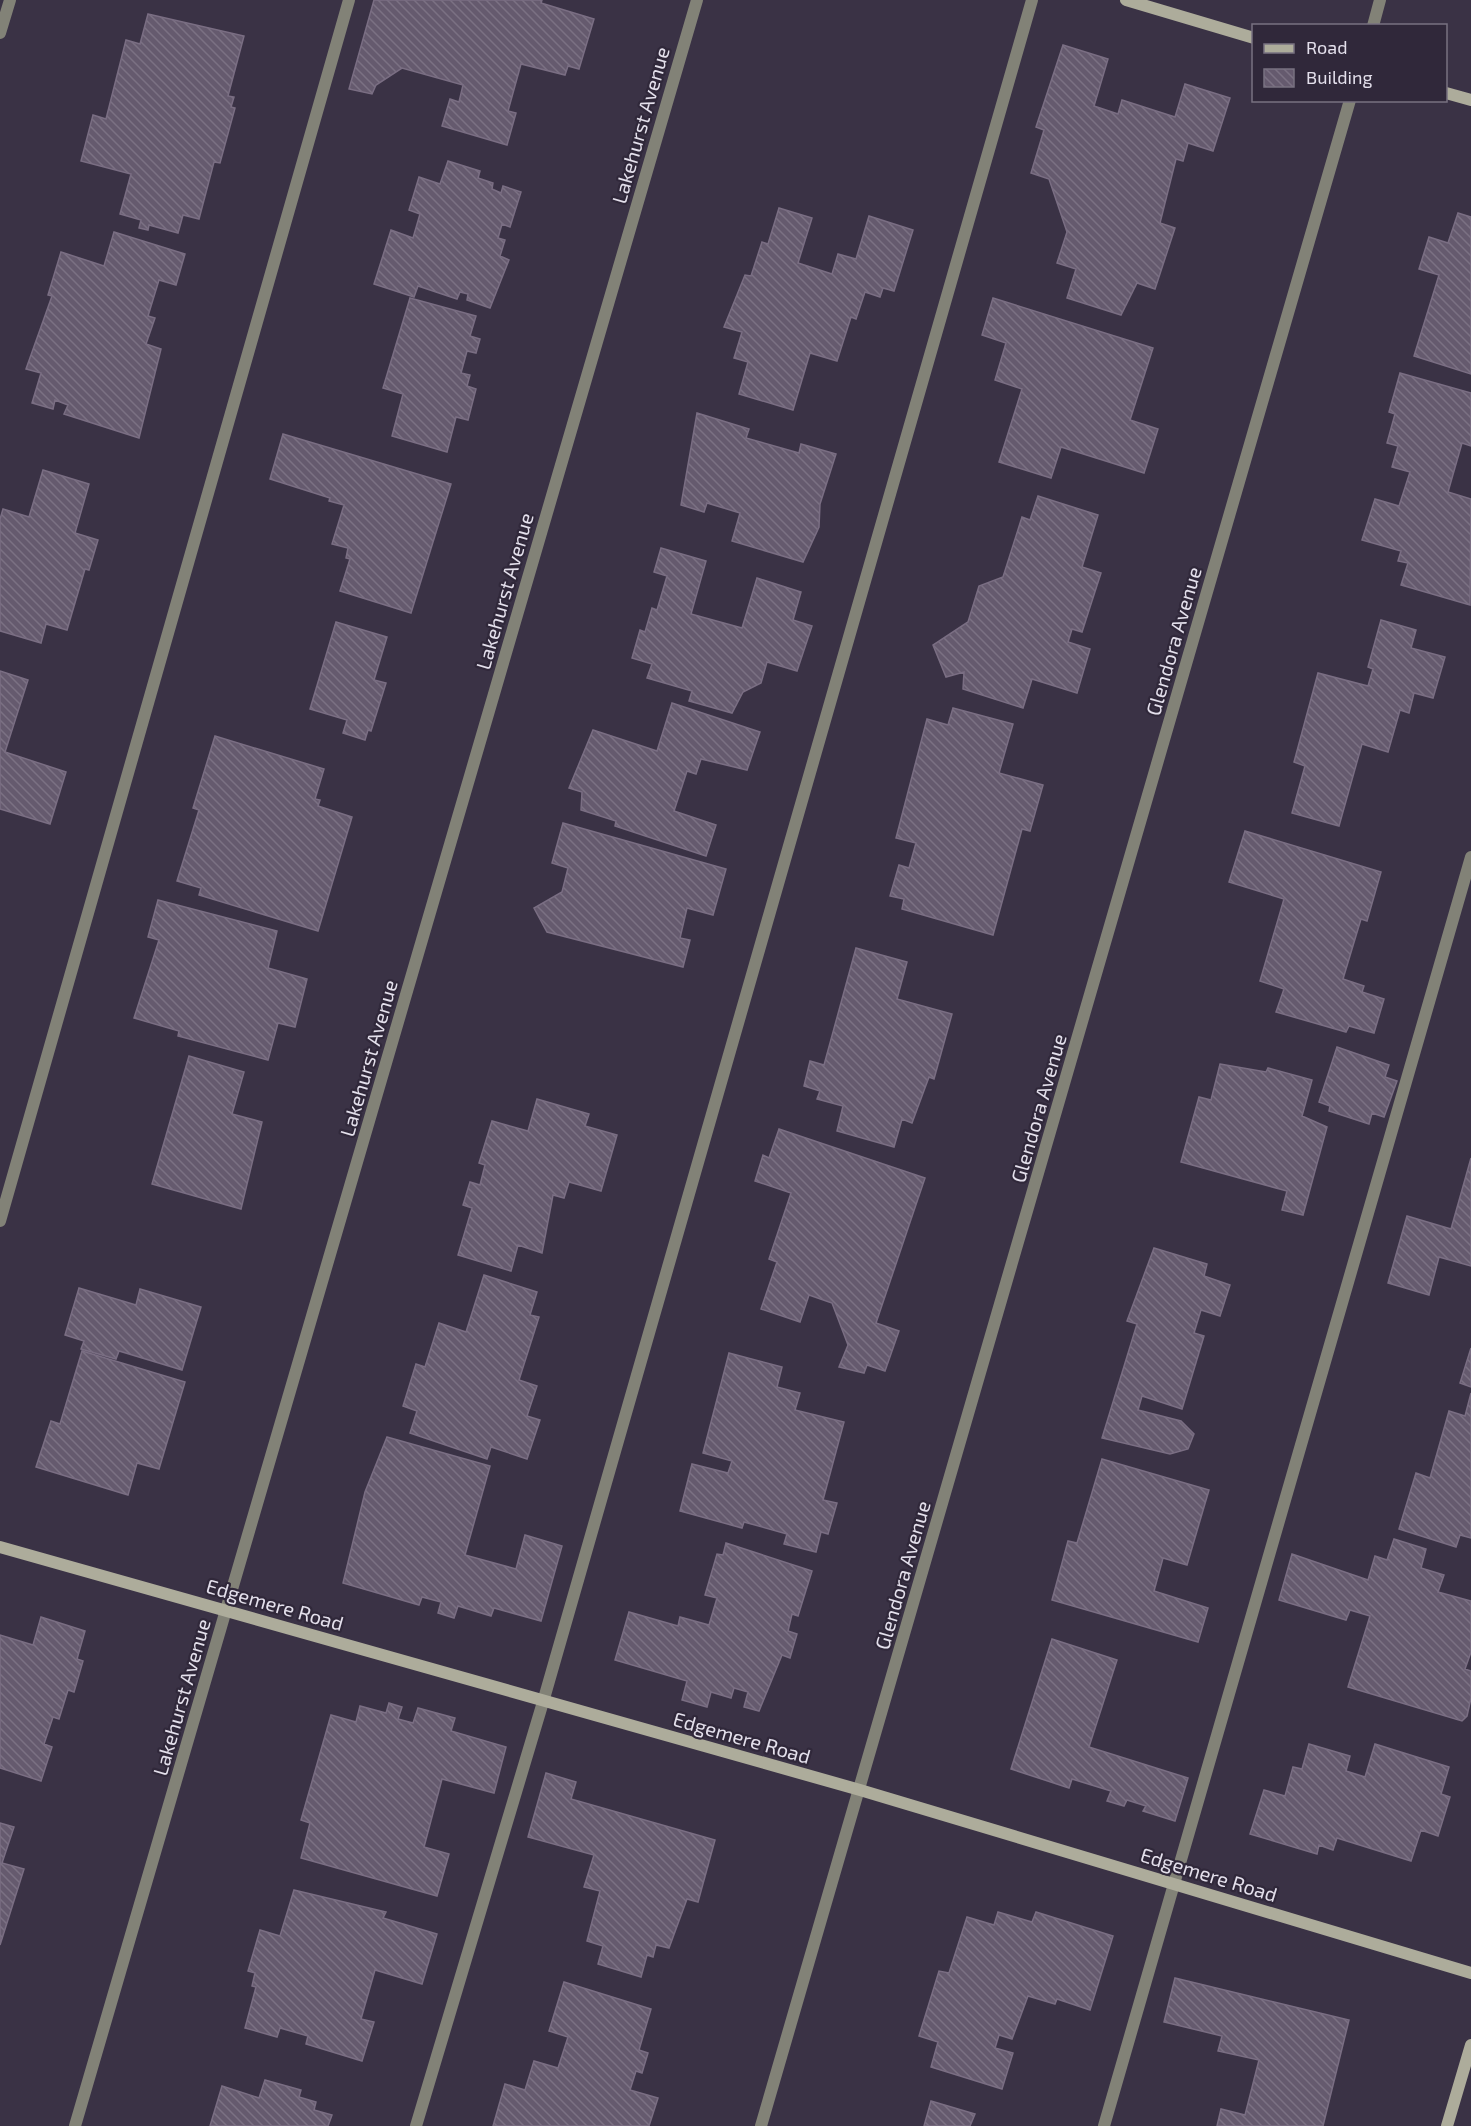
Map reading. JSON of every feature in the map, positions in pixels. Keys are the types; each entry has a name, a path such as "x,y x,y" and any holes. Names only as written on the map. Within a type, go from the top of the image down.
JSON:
{"street":[{"path":"0,33 10,0"},
{"path":"0,1221 349,0"},
{"name":"Lakehurst Avenue","path":"75,2126 697,0"},
{"path":"416,2126 543,1702 1032,0"},
{"path":"1126,0 1252,37"},
{"path":"1374,24 1380,0"},
{"path":"1447,93 1471,100"},
{"name":"Glendora Avenue","path":"761,2126 1349,102"},
{"path":"1104,2126 1471,857"},
{"name":"Edgemere Road","path":"0,1547 860,1790 1471,1973"},
{"path":"1448,2126 1471,2045"}],"building":[{"path":"374,0 542,0 541,3 594,19 579,69 568,66 565,75 521,64 508,111 516,113 507,145 442,126 450,99 459,102 463,85 402,68 376,85 372,94 349,89"},
{"path":"148,14 244,36 228,96 234,97 231,107 235,108 220,163 214,162 199,219 183,215 178,233 149,225 148,230 139,228 141,220 120,214 131,174 81,161 93,115 106,119 126,40 140,44"},
{"path":"1063,45 1108,59 1094,106 1118,114 1122,100 1175,117 1185,84 1230,98 1213,151 1188,143 1183,161 1176,159 1160,223 1175,228 1155,289 1137,283 1121,315 1067,298 1076,269 1057,263 1067,232 1049,179 1031,173 1044,130 1036,127"},
{"path":"448,161 480,171 478,178 493,183 492,189 501,193 503,186 521,192 510,227 502,224 498,238 505,240 500,256 509,260 490,308 467,300 468,294 460,292 457,299 418,286 414,297 374,284 391,230 413,238 420,214 409,210 419,177 440,184"},
{"path":"779,208 812,218 798,263 832,274 838,254 856,259 869,216 913,230 894,291 883,288 880,297 865,292 856,319 851,317 837,361 810,353 793,410 739,394 748,362 734,358 742,332 724,327 745,275 751,276 762,242 768,244"},
{"path":"1458,213 1471,217 1471,374 1414,356 1439,275 1419,269 1429,237 1448,243"},
{"path":"114,232 185,254 176,285 159,280 148,316 155,318 146,344 161,349 139,438 64,414 68,405 55,400 53,409 32,403 41,373 26,369 52,296 48,295 61,252 104,266"},
{"path":"410,298 476,316 470,336 480,339 476,353 467,351 461,373 470,375 467,386 476,389 468,420 456,417 447,452 392,436 403,394 383,388"},
{"path":"993,298 1153,348 1130,420 1158,429 1144,473 1061,447 1051,478 999,462 1022,389 995,380 1006,343 982,335"},
{"path":"1400,373 1471,393 1471,446 1462,443 1448,492 1471,499 1470,605 1401,585 1408,563 1398,561 1401,551 1362,540 1375,499 1399,506 1410,472 1392,467 1398,446 1387,443 1395,414 1389,412"},
{"path":"697,413 749,429 746,438 799,453 801,444 836,454 820,504 819,527 803,562 732,541 740,513 707,503 704,512 681,505"},
{"path":"283,434 451,484 411,613 340,591 350,559 346,558 348,548 332,544 344,505 329,501 330,498 270,479"},
{"path":"43,470 89,484 75,533 98,540 89,570 85,569 67,630 46,624 41,643 0,631 0,519 3,509 29,517"},
{"path":"1038,496 1098,515 1082,567 1101,573 1082,632 1072,629 1068,642 1090,649 1077,693 1032,679 1023,708 963,689 964,672 946,677 933,645 968,622 979,586 1003,577 1022,517 1030,520"},
{"path":"661,548 706,561 691,614 742,628 757,578 801,592 793,620 812,626 797,671 767,662 761,683 743,692 732,713 689,701 692,691 647,678 652,664 632,658 640,630 645,632 652,608 657,610 667,576 654,572"},
{"path":"1381,620 1416,630 1411,648 1445,657 1433,698 1414,693 1409,713 1400,710 1388,752 1362,744 1339,826 1292,813 1305,766 1294,762 1318,673 1368,686 1373,669 1368,667"},
{"path":"336,622 387,637 374,680 386,683 371,731 368,730 365,740 343,733 347,720 310,709"},
{"path":"0,671 28,680 5,752 66,772 50,824 0,809"},
{"path":"672,703 760,732 747,770 701,759 696,774 687,771 674,811 716,825 706,856 615,826 616,821 581,810 582,792 569,788 593,730 657,751"},
{"path":"953,708 1013,724 999,773 1043,785 1030,831 1022,829 993,935 902,909 904,899 890,896 899,865 909,868 916,843 896,838 927,719 948,725"},
{"path":"215,736 324,769 315,799 320,800 318,806 352,817 318,931 199,895 201,888 177,881 199,810 193,808"},
{"path":"563,823 726,869 713,915 687,908 680,938 690,940 683,967 547,932 534,908 562,892 568,868 552,863"},
{"path":"1245,831 1381,872 1367,921 1361,919 1343,979 1364,986 1362,992 1384,999 1374,1033 1349,1026 1346,1032 1276,1012 1284,989 1260,981 1284,899 1229,882"},
{"path":"158,900 277,931 268,968 307,979 295,1027 278,1023 268,1060 178,1036 179,1031 134,1018 159,940 148,937"},
{"path":"856,948 907,962 897,999 952,1014 934,1079 929,1077 912,1123 902,1119 894,1147 837,1131 843,1106 817,1099 820,1091 804,1086 810,1061 824,1065"},
{"path":"1337,1047 1389,1065 1385,1077 1397,1081 1384,1117 1372,1113 1369,1124 1329,1111 1330,1106 1319,1102"},
{"path":"189,1056 244,1072 232,1114 262,1122 241,1209 152,1184"},
{"path":"1220,1064 1266,1072 1268,1068 1312,1080 1302,1116 1327,1127 1303,1215 1282,1210 1287,1191 1181,1162 1199,1097 1211,1100"},
{"path":"537,1099 589,1114 585,1126 617,1135 601,1191 569,1182 564,1198 553,1195 542,1253 518,1245 511,1271 458,1255 472,1208 463,1205 470,1182 480,1185 485,1165 479,1163 492,1121 528,1131"},
{"path":"779,1129 925,1178 876,1323 899,1331 885,1371 867,1365 864,1373 839,1367 848,1345 832,1303 809,1295 800,1322 761,1309 777,1262 769,1259 791,1193 755,1181 763,1155 769,1158"},
{"path":"1471,1158 1471,1266 1439,1257 1429,1295 1388,1283 1407,1216 1451,1229"},
{"path":"1154,1248 1207,1264 1204,1276 1230,1285 1220,1316 1201,1310 1194,1333 1204,1336 1182,1409 1142,1396 1138,1410 1181,1421 1194,1434 1188,1449 1170,1454 1102,1438 1137,1324 1127,1321"},
{"path":"484,1275 537,1292 530,1315 539,1317 519,1380 537,1386 527,1416 540,1420 527,1459 491,1447 487,1459 410,1433 417,1411 403,1406 416,1364 425,1367 439,1323 466,1332"},
{"path":"79,1288 136,1305 140,1289 201,1307 182,1370 119,1351 116,1359 81,1349 84,1341 65,1335"},
{"path":"1471,1348 1471,1387 1460,1383"},
{"path":"82,1351 185,1382 159,1469 137,1463 128,1495 36,1467 51,1421 60,1424"},
{"path":"729,1353 782,1367 777,1387 800,1393 795,1410 844,1422 823,1500 837,1503 828,1534 821,1532 816,1552 784,1544 787,1534 744,1522 742,1528 680,1511 692,1464 728,1473 732,1461 703,1453"},
{"path":"1471,1393 1471,1538 1460,1535 1456,1547 1399,1529 1416,1473 1430,1478 1449,1411 1465,1416"},
{"path":"387,1437 490,1466 465,1555 516,1569 525,1535 562,1546 541,1621 494,1608 491,1616 458,1606 454,1618 438,1613 441,1602 422,1597 419,1605 343,1583 365,1492"},
{"path":"1102,1459 1209,1490 1187,1565 1163,1558 1154,1591 1208,1608 1198,1642 1052,1600 1068,1541 1077,1543"},
{"path":"1394,1539 1426,1549 1421,1568 1444,1575 1438,1592 1471,1601 1471,1652 1465,1669 1471,1671 1471,1698 1467,1716 1462,1721 1348,1687 1370,1616 1350,1610 1346,1620 1279,1600 1292,1554 1368,1580 1375,1556 1387,1560"},
{"path":"726,1543 812,1571 798,1616 792,1614 788,1631 797,1634 790,1658 782,1655 759,1711 744,1707 748,1692 734,1688 731,1698 711,1692 707,1707 682,1700 687,1681 615,1660 629,1612 678,1626 680,1617 709,1625 717,1598 705,1595 717,1554 723,1555"},
{"path":"41,1617 85,1631 77,1659 83,1661 74,1692 68,1690 59,1719 53,1717 44,1744 52,1747 41,1781 0,1768 0,1635 33,1645"},
{"path":"1052,1639 1117,1660 1089,1747 1188,1778 1175,1821 1143,1811 1146,1806 1127,1800 1124,1806 1107,1801 1111,1791 1072,1779 1069,1788 1011,1769"},
{"path":"389,1703 402,1707 398,1719 413,1723 418,1708 455,1718 451,1731 506,1747 494,1793 442,1779 424,1847 449,1854 437,1896 301,1858 310,1823 301,1820 331,1715 356,1722 360,1706 386,1713"},
{"path":"1309,1744 1350,1756 1346,1771 1365,1777 1375,1744 1449,1767 1441,1794 1450,1797 1438,1836 1421,1830 1411,1861 1337,1838 1333,1850 1319,1845 1317,1854 1250,1834 1264,1790 1285,1796 1293,1767 1302,1769"},
{"path":"546,1773 576,1782 571,1799 715,1840 698,1902 687,1899 669,1948 656,1945 653,1957 647,1955 641,1977 598,1964 603,1946 587,1941 600,1891 584,1887 594,1855 528,1837"},
{"path":"0,1823 14,1827 2,1863 24,1869 0,1945"},
{"path":"294,1890 386,1912 383,1918 437,1934 422,1984 375,1970 361,2019 374,2022 362,2061 306,2044 308,2036 280,2028 277,2037 245,2028 256,1987 252,1986 255,1973 248,1971 260,1930 280,1936"},
{"path":"998,1912 1032,1922 1036,1912 1113,1936 1090,2010 1057,1999 1055,2004 1028,1996 1012,2039 999,2035 995,2048 1013,2053 1002,2089 931,2067 938,2042 919,2036 939,1971 949,1973 967,1917 994,1925"},
{"path":"1175,1978 1349,2020 1323,2126 1217,2126 1221,2109 1245,2115 1259,2060 1218,2051 1222,2036 1164,2022"},
{"path":"564,1982 651,2009 639,2050 648,2053 642,2073 636,2071 630,2090 658,2098 649,2126 493,2126 505,2084 525,2090 534,2061 558,2068 568,2037 549,2031"},
{"path":"265,2080 301,2090 299,2097 316,2102 314,2110 332,2115 328,2126 210,2126 222,2086 259,2098"},
{"path":"931,2101 975,2114 970,2126 924,2126"}]}
